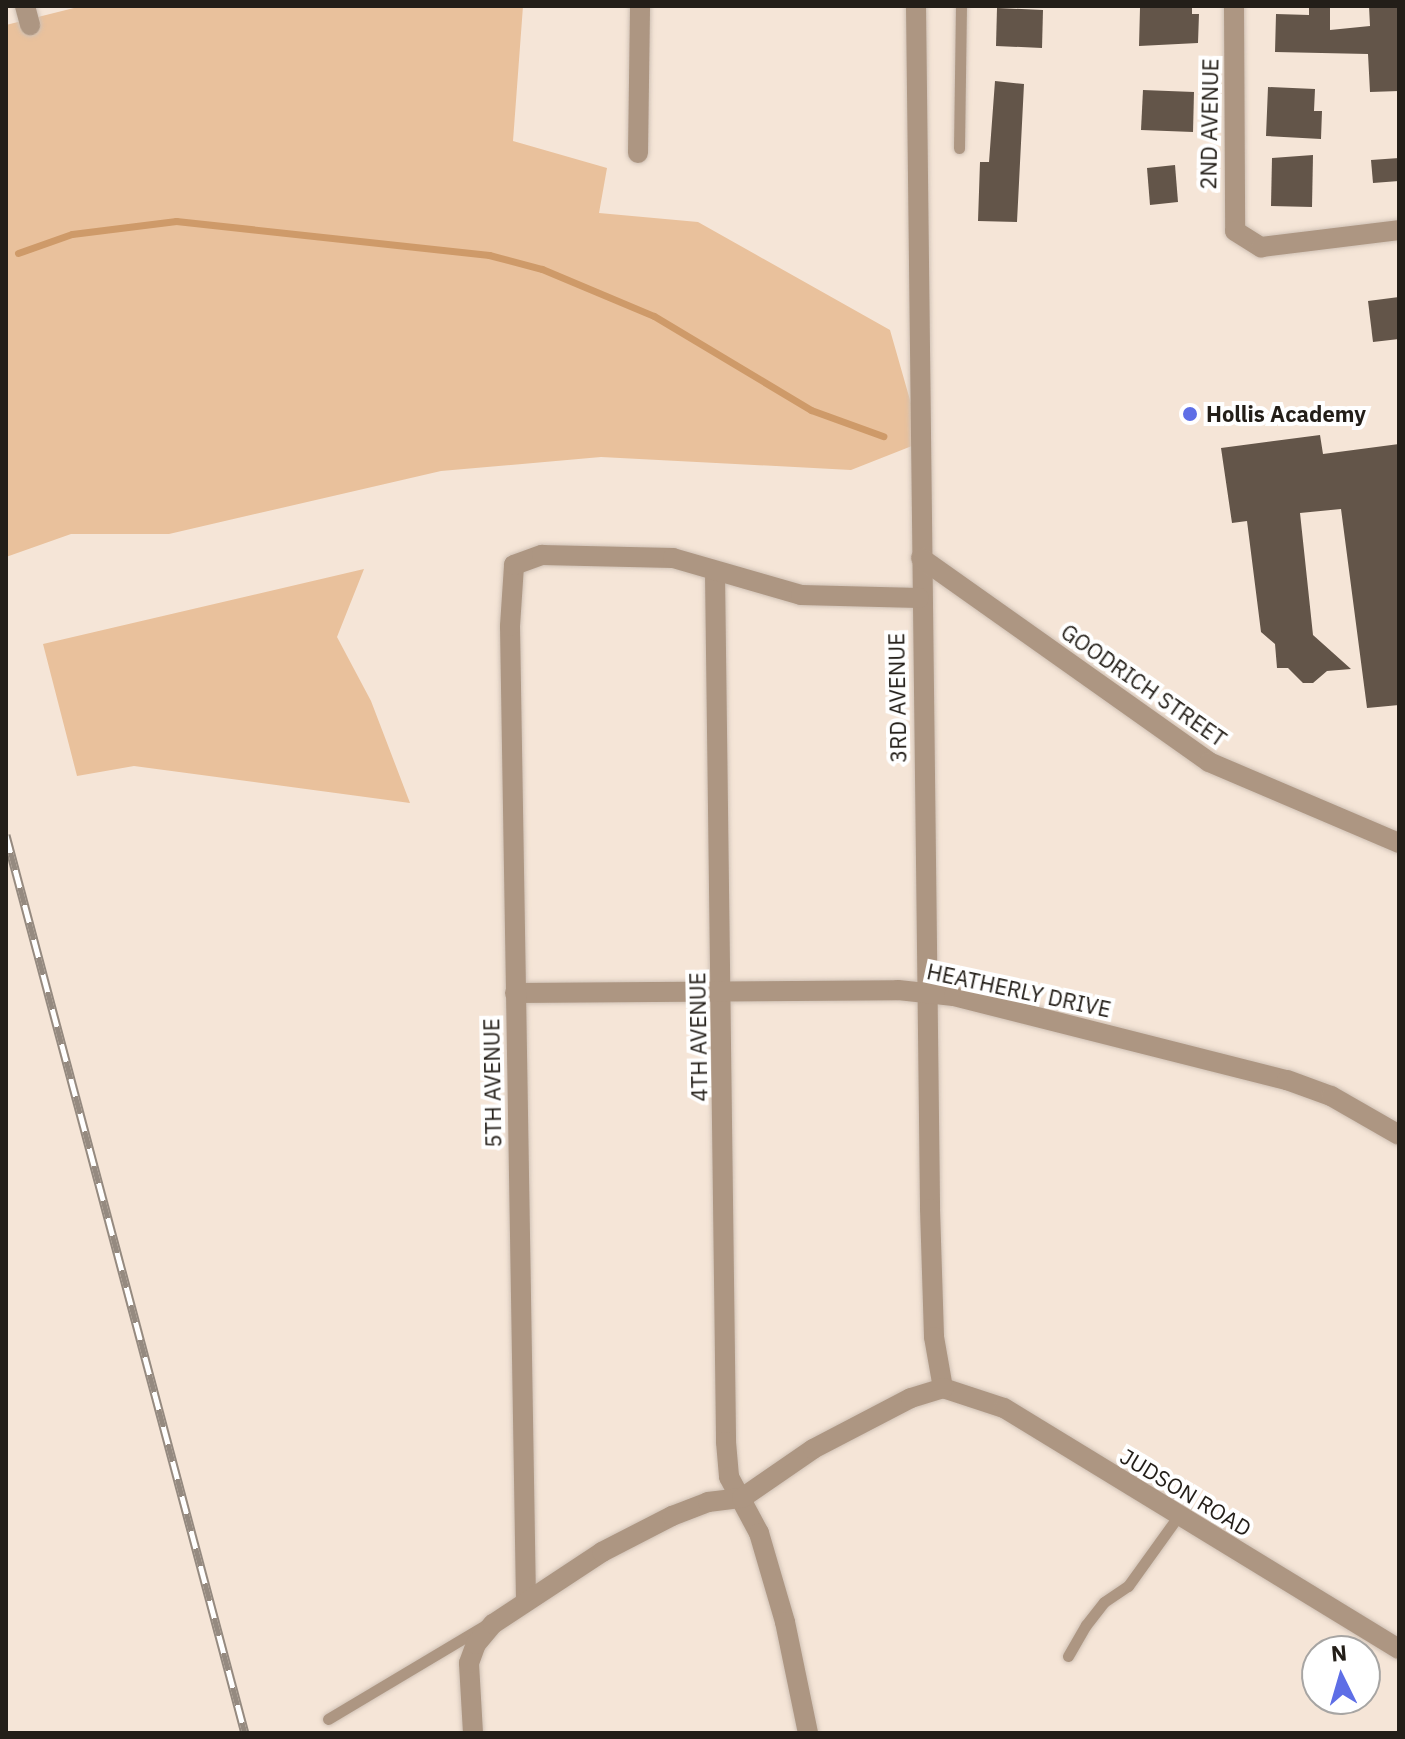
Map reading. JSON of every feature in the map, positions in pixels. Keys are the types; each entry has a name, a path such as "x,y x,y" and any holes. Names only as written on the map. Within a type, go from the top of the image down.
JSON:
{"street":[{"path":"638,153 640,6"},
{"name":"3RD AVENUE","path":"916,6 919,598 934,1337 943,1388"},
{"name":"2ND AVENUE","path":"1234,6 1232,213 1242,240 1275,246 1399,230"},
{"name":"5TH AVENUE","path":"526,1601 510,626 514,565 542,555 673,558 715,573"},
{"name":"GOODRICH STREET","path":"921,558 1209,762 1399,843"},
{"path":"715,573 801,595 919,598"},
{"name":"4TH AVENUE","path":"715,573 726,1442 729,1477 759,1533 785,1622 808,1733"},
{"name":"HEATHERLY DRIVE","path":"515,993 927,993 983,1002 1287,1080 1331,1096 1399,1135"},
{"path":"473,1733 468,1699 472,1653 484,1633 526,1601 672,1516 708,1502 742,1498 813,1449 911,1398 943,1388"},
{"name":"JUDSON ROAD","path":"943,1388 1004,1408 1399,1649"}],"lane":[{"path":"959,148 961,6"},
{"path":"1068,1656 1104,1602 1128,1586 1179,1515"},
{"path":"328,1719 526,1601"}],"shaded area":[{"path":"82,6 523,6 513,141 607,168 599,213 698,222 890,330 922,442 851,470 601,457 441,471 169,534 71,534 6,557 6,25"},
{"path":"364,569 337,637 371,701 410,803 134,766 77,776 43,644"}],"building":[{"path":"1192,6 1192,14 1199,14 1198,43 1139,46 1140,8"},
{"path":"1309,6 1330,6 1330,30 1370,26 1369,6 1399,6 1399,91 1370,92 1368,54 1275,52 1276,14 1309,15"},
{"path":"997,8 1043,10 1042,48 996,46"},
{"path":"995,81 1024,84 1017,222 978,221 980,162 989,162"},
{"path":"1268,87 1315,89 1314,111 1322,111 1321,139 1266,136"},
{"path":"1143,90 1194,92 1193,132 1141,130"},
{"path":"1313,155 1312,207 1271,206 1272,158"},
{"path":"1399,158 1399,181 1373,183 1371,160"},
{"path":"1175,165 1178,202 1150,205 1147,168"},
{"path":"1399,297 1399,339 1373,342 1368,301"},
{"path":"1320,435 1323,454 1399,444 1399,705 1367,708 1341,509 1300,513 1313,635 1351,669 1327,671 1313,683 1303,683 1288,668 1277,668 1275,644 1261,632 1247,521 1232,523 1221,448"}],"waterway":[{"path":"18,253 72,234 176,221 489,255 542,269 654,316 811,410 883,436"}],"railway":[{"path":"6,835 245,1733"}],"place":[{"name":"Hollis Academy","path":"1190,414"}]}
